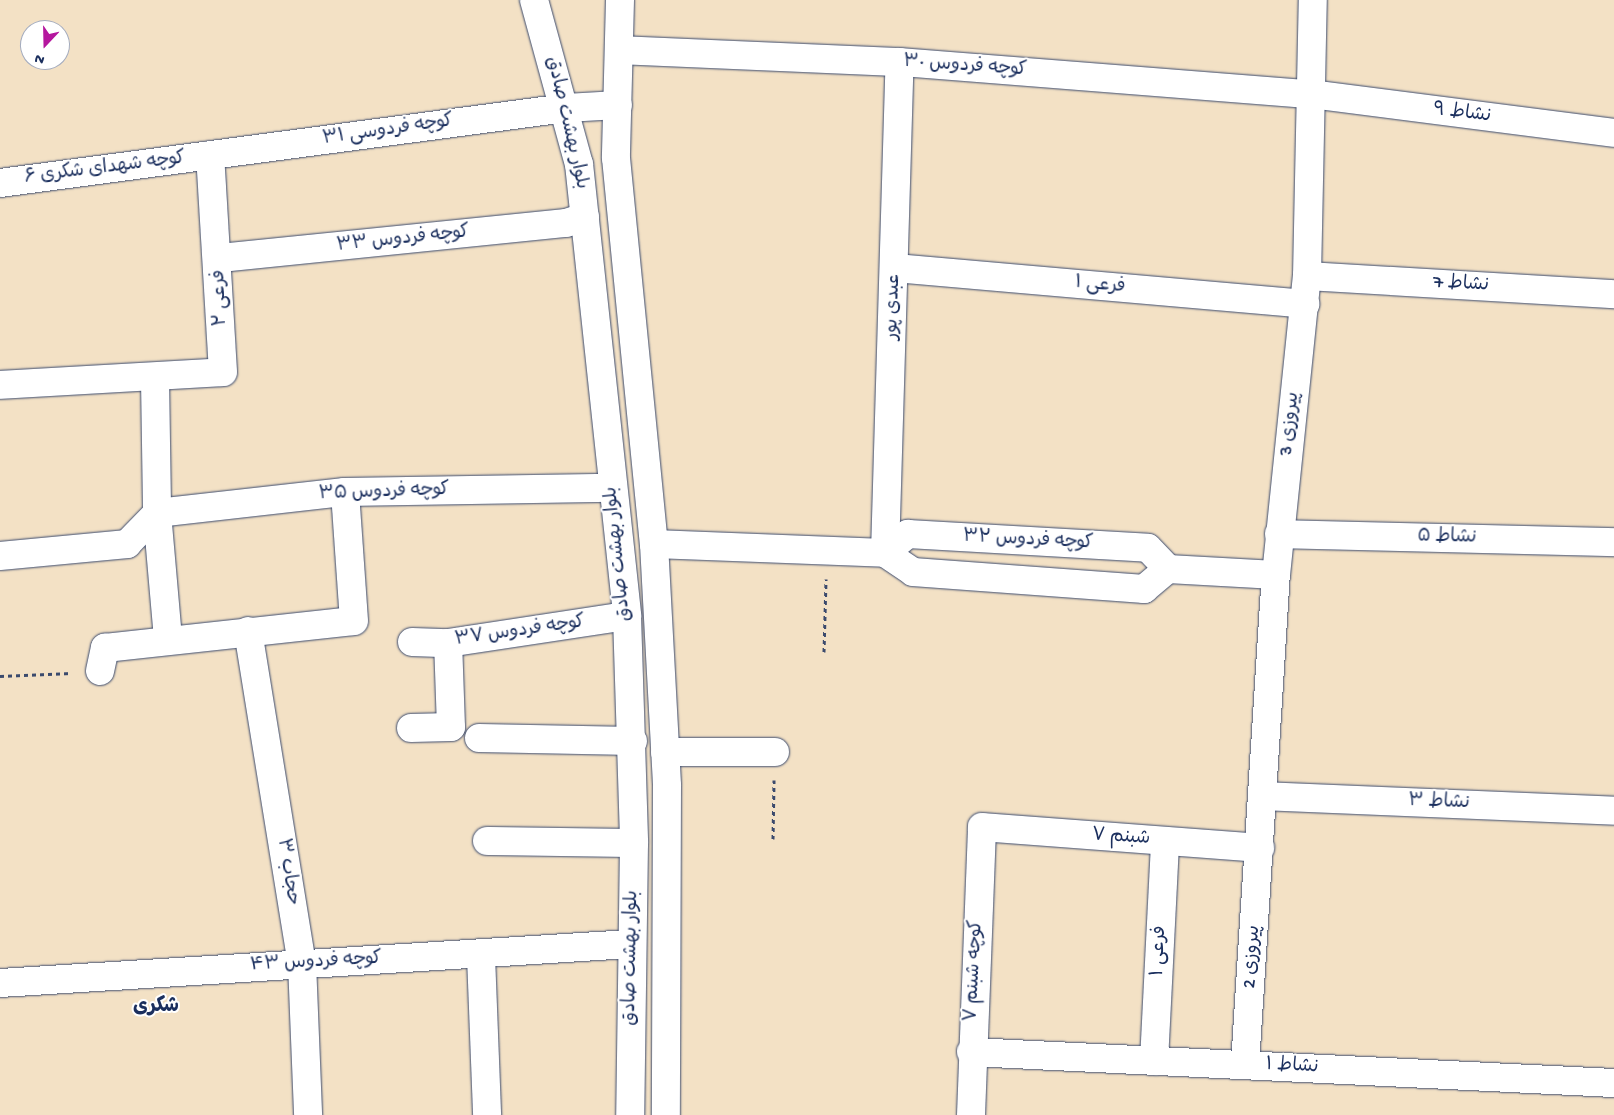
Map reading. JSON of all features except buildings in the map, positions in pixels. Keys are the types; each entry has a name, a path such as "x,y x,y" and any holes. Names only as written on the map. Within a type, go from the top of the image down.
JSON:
{"street":[{"name":"بلوار بهشت صادق","path":"534,0 566,108 585,217 612,488 627,616 633,741 634,843 631,944 630,1115"},
{"name":"بلوار بهشت صادق","path":"620,0 618,105 621,216 654,544 665,752 666,1115"},
{"name":"پیروزی 3","path":"1260,848 1279,534 1307,276 1313,0"},
{"name":"کوچه فردوس ۳۰","path":"620,50 900,62 1310,94"},
{"name":"عبدی پور","path":"885,553 900,62"},
{"name":"نشاط ۹","path":"1310,94 1614,133"},
{"name":"کوچه فردوسی ۳۱","path":"210,155 566,108 618,105"},
{"name":"کوچه شهدای شکری ۶","path":"0,183 210,155"},
{"name":"فرعی ۲","path":"155,378 223,372 220,258 210,155"},
{"name":"کوچه فردوس ۳۳","path":"220,258 566,223 585,217"},
{"name":"فرعی ۱","path":"895,268 1305,304"},
{"name":"نشاط 7","path":"1307,276 1614,294"},
{"path":"0,385 155,378 157,513 168,640"},
{"name":"کوچه فردوس ۳۵","path":"157,513 345,492 612,488"},
{"path":"100,672 105,648 354,621 345,492"},
{"path":"0,556 128,544 157,513"},
{"name":"کوچه فردوس ۳۲","path":"908,534 1148,548 1168,569 1144,589 913,572 885,553 908,534"},
{"name":"نشاط ۵","path":"1279,534 1614,542"},
{"path":"654,544 885,553"},
{"path":"1168,569 1276,575"},
{"name":"کوچه فردوس ۳۷","path":"412,642 448,643 627,616"},
{"name":"حجاب ۳","path":"248,631 302,963 308,1115"},
{"path":"411,728 451,727 448,643"},
{"path":"478,738 633,741"},
{"path":"665,752 774,752"},
{"name":"نشاط ۳","path":"1263,796 1614,811"},
{"name":"شبنم ۷","path":"982,827 1260,848"},
{"name":"کوچه شبنم ۷","path":"971,1115 971,1052 982,827"},
{"path":"487,841 634,843"},
{"name":"فرعی ۱","path":"1154,1061 1165,841"},
{"name":"پیروزی 2","path":"1245,1065 1260,848"},
{"name":"کوچه فردوس ۴۳","path":"0,983 302,963 481,956 631,944"},
{"path":"481,956 487,1115"},
{"name":"نشاط ۱","path":"971,1052 1614,1083"}],"path":[{"path":"824,652 827,551"},
{"path":"0,676 100,672"},
{"path":"773,839 774,752"}],"district":[{"name":"شکری","path":"156,1007"}]}
